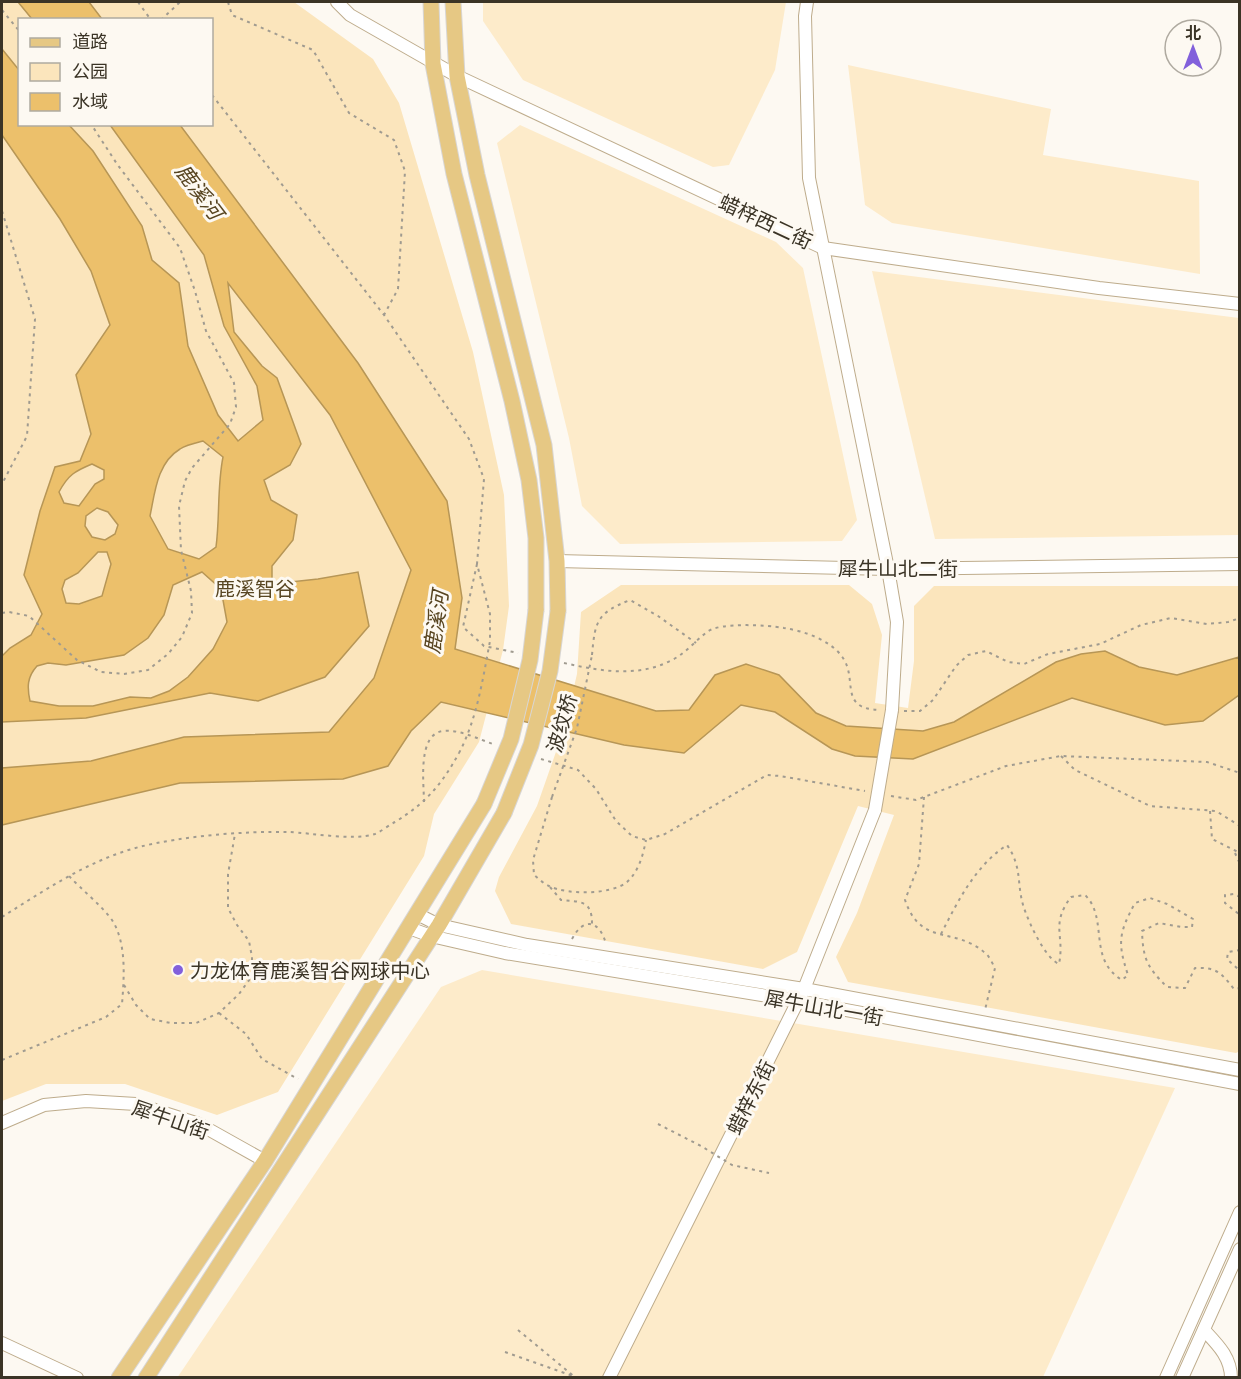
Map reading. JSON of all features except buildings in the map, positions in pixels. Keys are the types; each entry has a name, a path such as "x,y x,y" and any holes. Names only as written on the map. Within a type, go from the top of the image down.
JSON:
{"main road":[{"path":"119,1377 265,1161 483,804 511,739 530,660 536,610 536,538 529,480 512,401 454,174 433,64 431,2"},
{"path":"146,1377 435,930 504,813 531,745 550,671 558,611 557,561 544,445 477,175 457,76 453,2"}],"street":[{"name":"蜡梓西二街","path":"336,2 350,15 433,64 823,248 1099,288 1239,304"},
{"name":"蜡梓东街","path":"609,1377 804,989 875,810 892,710 897,622 809,178 805,16 807,2"},
{"name":"犀牛山北二街","path":"557,561 888,569 1239,564"},
{"name":"犀牛山北一街","path":"417,914 435,930 505,953 798,1001 1239,1084"},
{"name":"犀牛山北一街","path":"409,928 435,930 804,989 1239,1070"},
{"name":"犀牛山街","path":"2,1123 44,1105 86,1101 136,1104 199,1125 265,1161"},
{"path":"1166,1377 1239,1212"},
{"path":"1182,1377 1239,1249"},
{"path":"1204,1330 1225,1353 1231,1377"},
{"path":"2,1342 77,1377"}],"path":[{"path":"138,2 150,18"},
{"path":"163,18 180,2"},
{"path":"228,2 232,15 313,50 349,113 394,140 405,171 398,289 384,315"},
{"path":"2,10 18,30"},
{"path":"213,96 384,315 469,439 484,479 477,564 464,627 484,646 528,656"},
{"path":"2,612 29,616 77,660 102,672 124,674 148,670 168,654 182,637 192,613 191,591 181,550 179,506 185,481 192,468 230,424 236,406 234,383 206,331 180,248 117,164 92,126"},
{"path":"2,212 34,319 27,436 2,484"},
{"path":"2,917 69,876 138,848 180,840 235,834 288,832 358,836 375,834 424,802 451,767 466,739 482,685 490,641 490,614 477,564"},
{"name":"波纹桥","path":"550,887 534,875 533,861 552,797 577,728 599,619 611,608 630,600 658,616 696,643"},
{"path":"560,662 604,672 643,670 672,660 696,643 709,630 737,624 784,628 825,641 844,659 853,700 866,710 920,711 933,700 956,666 969,655 987,651 1008,662 1024,664 1070,648 1100,644 1141,626 1171,618 1207,624 1228,622 1239,618"},
{"path":"424,802 424,754 431,737 442,730 458,732 502,746"},
{"path":"534,756 578,770 596,789 616,821 632,836 646,840 665,834 767,775 870,792"},
{"path":"1061,756 1075,770 1150,806 1216,811 1239,826"},
{"path":"882,794 916,800 1006,766 1061,756 1207,762 1239,773"},
{"path":"924,797 919,864 905,900 910,916 927,931 969,943 985,952 995,968 981,1022"},
{"path":"1210,811 1212,839 1239,853"},
{"path":"123,985 136,1005 150,1018 171,1023 196,1023 219,1013 239,994 252,976 252,957 249,941 228,908 228,874 235,834"},
{"path":"550,887 579,893 606,890 626,883 641,862 646,840"},
{"path":"941,934 977,872 1007,844 1016,857 1024,907 1052,961 1059,964 1061,952 1058,927 1062,909 1071,897 1085,895 1094,903 1102,957 1111,973 1122,980 1128,975 1120,952 1123,927 1135,903 1150,898 1167,904 1193,919 1192,927 1159,923 1142,931 1142,949 1150,971 1167,987 1185,988 1195,968 1207,968 1221,972 1234,989 1239,987"},
{"path":"1235,851 1239,864"},
{"path":"2,1060 106,1017 122,1004 123,961 119,936 112,921 69,876"},
{"path":"550,887 561,900 581,902 588,906 592,913 592,924"},
{"path":"1239,897 1234,894 1225,895 1225,903 1239,915"},
{"path":"572,939 584,924 592,924 599,927 606,944"},
{"path":"1239,950 1228,952 1227,959 1239,971"},
{"path":"219,1013 246,1034 262,1059 313,1084"},
{"path":"658,1124 732,1165 769,1173"},
{"path":"518,1330 575,1377"},
{"path":"505,1352 575,1377"}],"shaded area":[{"path":"483,2 786,2 775,70 729,165 713,167 523,80 483,21"},
{"path":"848,65 1051,109 1043,155 1199,181 1200,274 892,223 865,205"},
{"path":"520,125 776,242 803,268 857,520 842,541 620,544 582,506 569,438 497,143"},
{"path":"872,271 1239,318 1239,535 935,539"},
{"path":"482,970 1175,1088 1043,1377 177,1378 441,987"}],"green space":[{"name":"鹿溪智谷","path":"2,2 294,2 373,59 399,103 473,352 504,495 509,606 503,650 479,742 434,814 424,856 278,1092 217,1115 125,1084 46,1084 2,1101"},
{"path":"621,585 849,585 872,604 882,635 875,703 908,708 914,661 914,606 934,586 1239,586 1240,1051 1236,1053 848,982 836,957 857,913 894,815 858,806 797,952 763,969 511,924 495,891 499,877 537,806 564,729 577,674 581,612"}],"water":[{"path":"18,2 89,2 101,18 31,18"},
{"name":"鹿溪河","path":"2,49 18,69 18,126 70,126 93,151 142,226 152,260 179,283 188,346 218,415 238,441 263,420 257,386 224,326 204,255 111,126 181,126 358,363 447,501 462,598 455,649 656,711 689,710 715,675 746,664 779,675 816,713 846,726 923,731 954,722 1056,662 1081,654 1105,651 1139,667 1177,675 1239,657 1239,695 1203,721 1165,725 1072,698 913,759 855,756 832,749 775,712 741,705 684,753 624,745 441,702 411,731 388,766 343,779 180,783 2,825 2,768 91,761 184,737 329,732 374,678 411,570 330,415 228,283 234,332 262,366 277,378 301,444 290,465 264,480 271,500 297,515 293,540 272,566 272,584 358,572 369,626 325,677 258,701 210,693 86,718 2,722 2,656 31,635 42,614 24,575 40,511 55,467 80,461 91,434 76,375 110,325 91,271 60,219 2,135","holes":["203,441 223,457 216,547 199,559 168,549 150,516 158,479 166,462 180,449","92,464 104,470 104,479 95,484 79,506 64,503 59,492 62,486 76,471","97,508 108,512 118,525 115,534 105,540 92,537 85,526 86,516","98,552 107,552 111,564 102,596 79,604 66,603 62,589 65,580 78,573","202,572 221,589 227,622 213,649 188,677 169,691 151,698 130,697 93,706 59,706 30,701 29,682 37,666 48,663 66,665 124,655 148,638 164,615 173,585"]}],"place":[{"name":"力龙体育鹿溪智谷网球中心","path":"178,970"}]}
